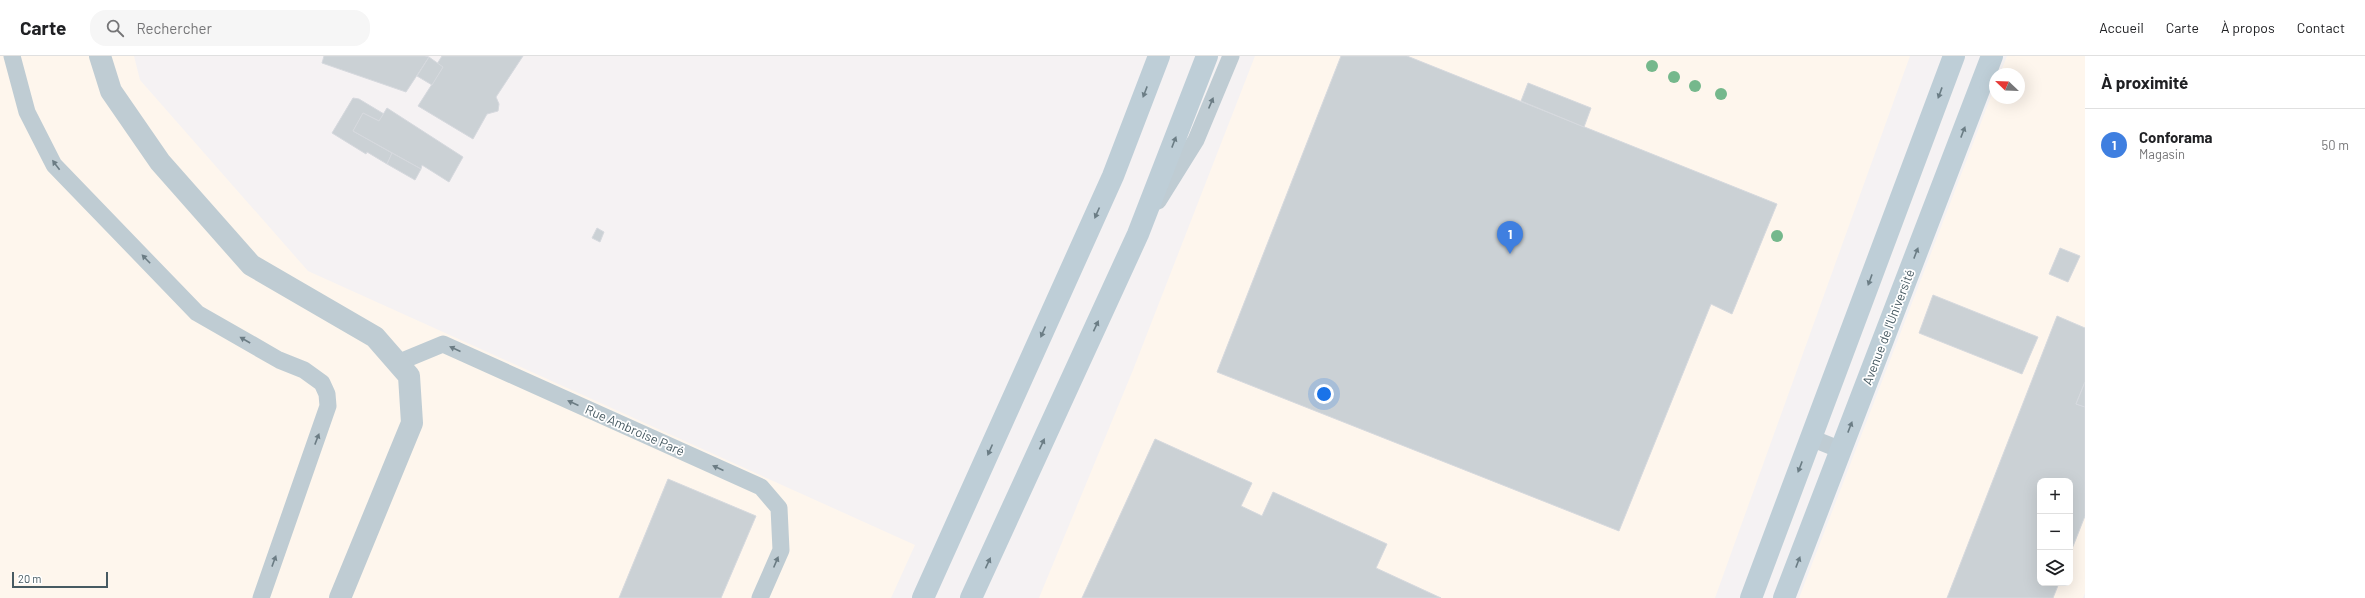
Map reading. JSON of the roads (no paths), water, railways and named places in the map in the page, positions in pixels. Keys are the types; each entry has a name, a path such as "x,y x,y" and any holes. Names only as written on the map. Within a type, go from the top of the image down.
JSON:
{"main road":[{"path":"923,598 1113,176 1159,56"},
{"path":"971,598 1138,234 1207,56"},
{"path":"1751,598 1954,56"},
{"name":"Avenue de l'Université","path":"1784,598 1992,56"}],"street":[{"path":"100,56 111,91 160,162 251,264 375,337 409,376 412,423 340,598"}],"lane":[{"path":"12,56 27,112 54,165 197,313 279,360 304,370 322,383 328,394 328,406 261,598"},
{"path":"1138,234 1196,140 1231,56"},
{"name":"Rue Ambroise Paré","path":"397,362 442,344 761,487 779,508 781,550 760,598"},
{"path":"1811,438 1841,450"}],"place":[{"name":"Conforama","path":"1510,254"}]}
